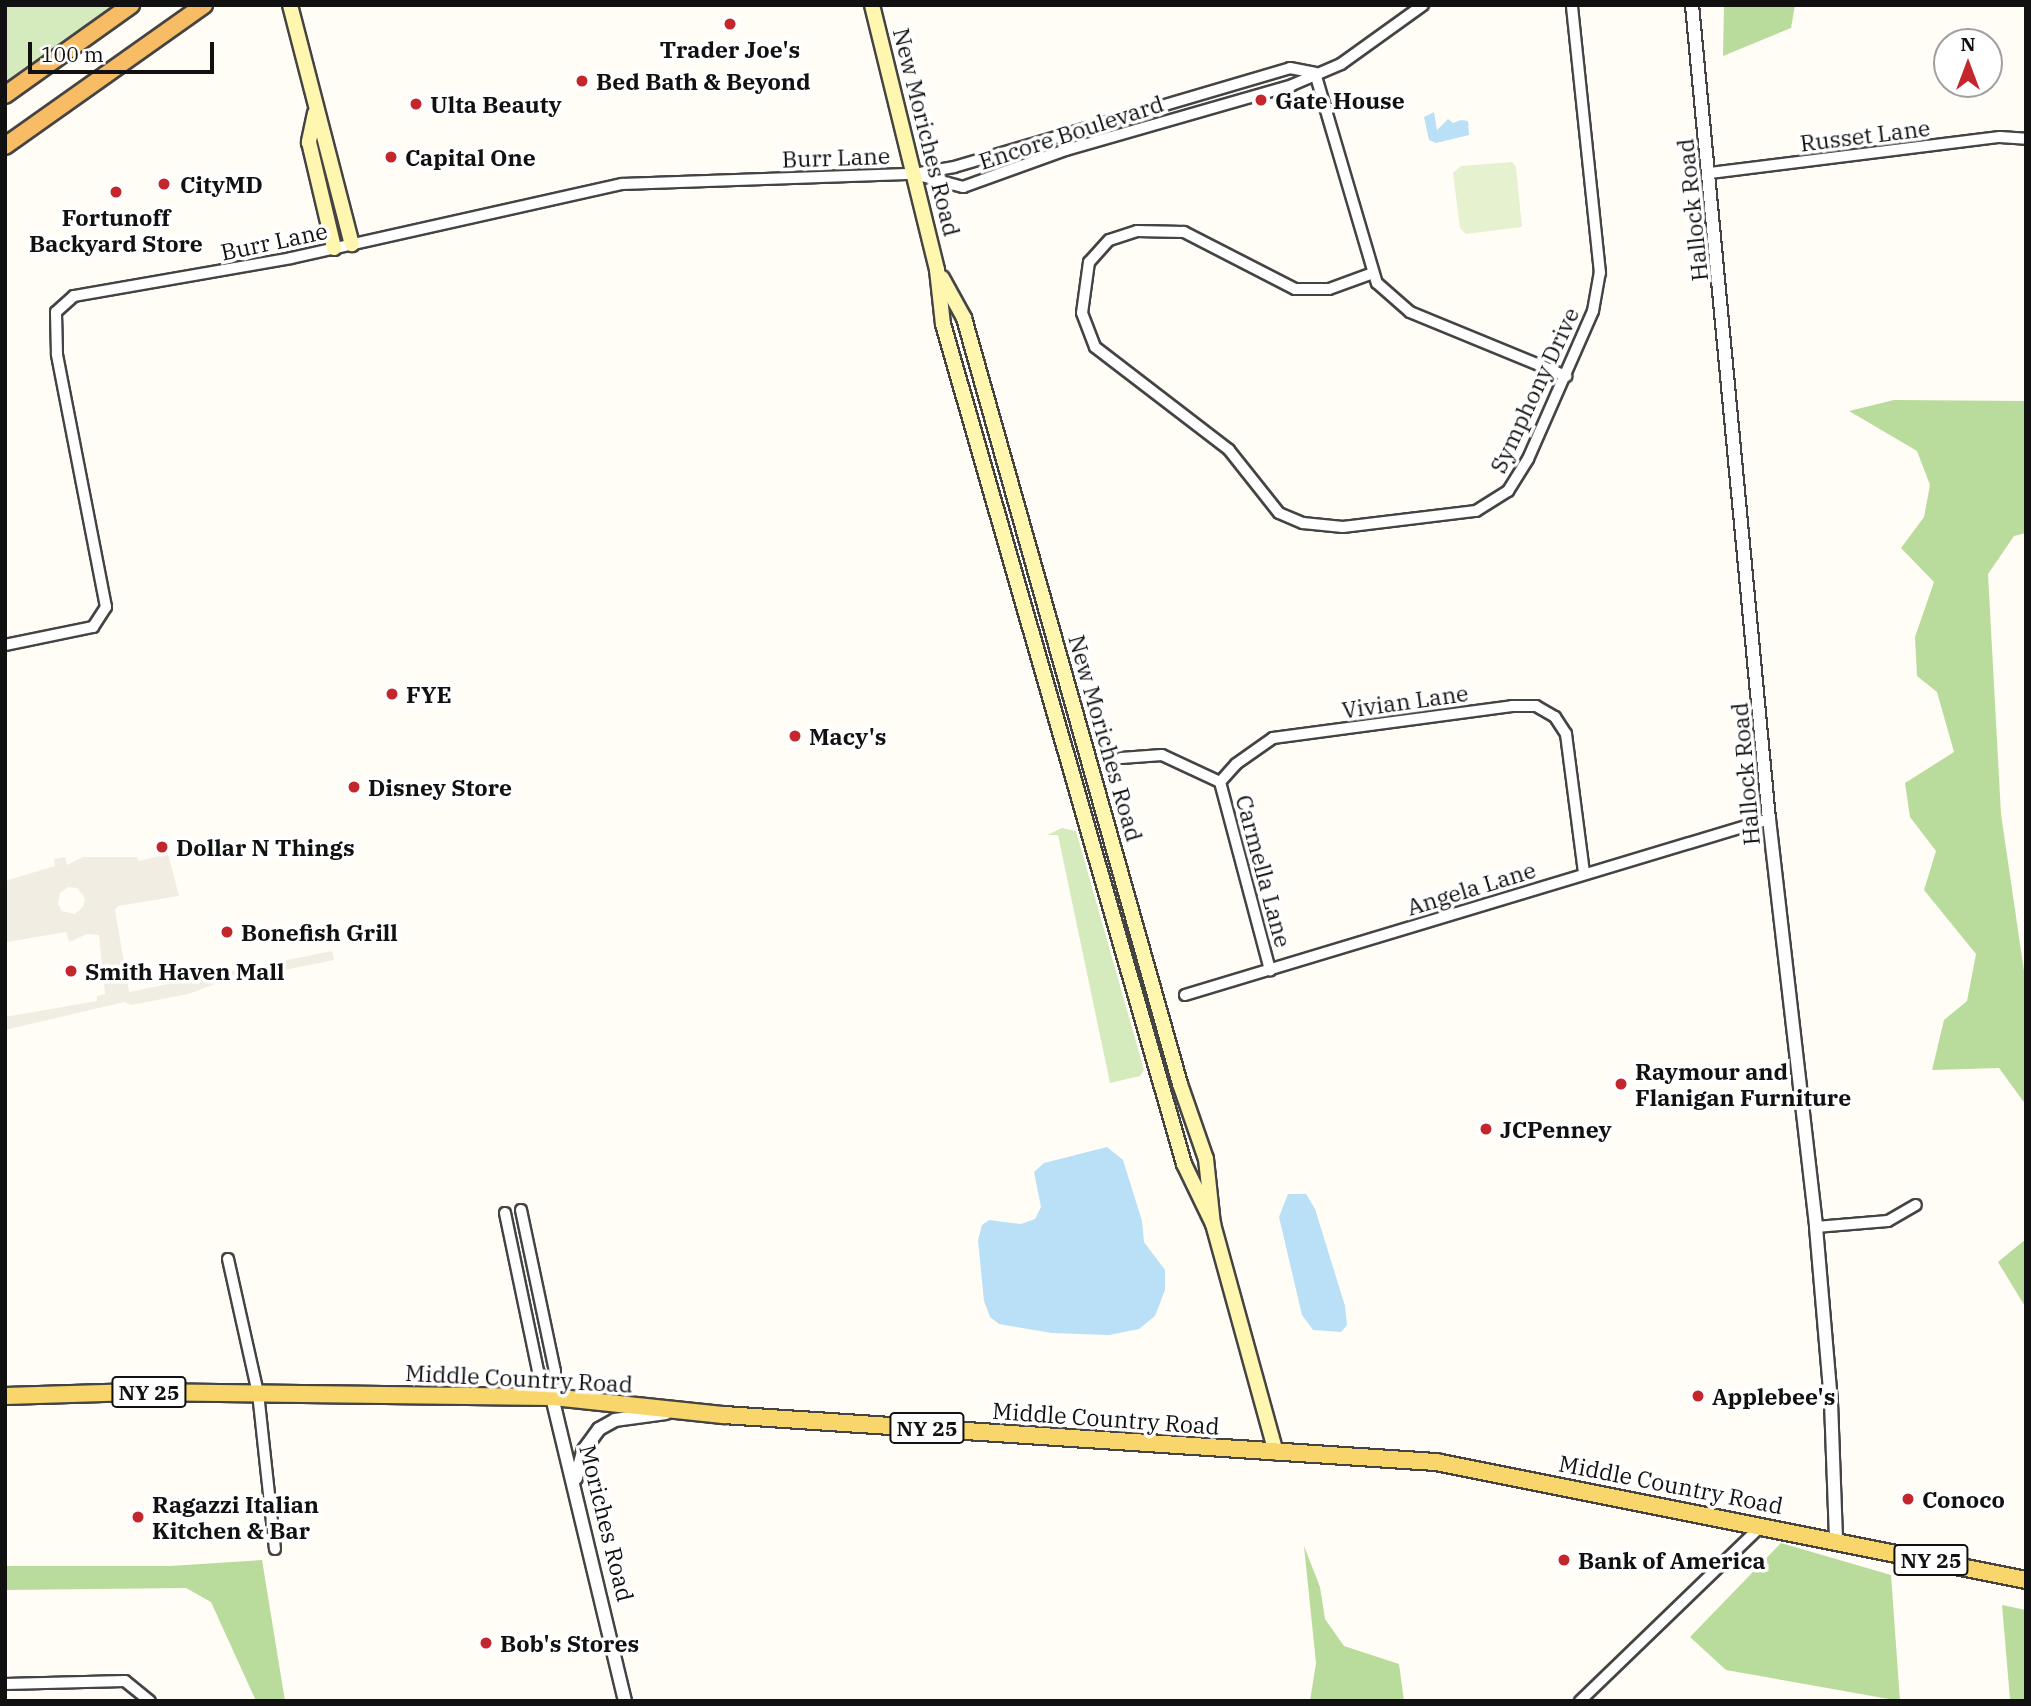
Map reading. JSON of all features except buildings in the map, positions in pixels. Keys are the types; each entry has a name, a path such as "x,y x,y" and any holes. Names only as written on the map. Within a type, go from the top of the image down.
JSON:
{"highway":[{"path":"5,95 131,5"},
{"path":"5,146 204,5"}],"main road":[{"path":"290,5 315,113 327,136 352,244"},
{"name":"New Moriches Road","path":"872,5 937,270 943,324 1184,1164 1213,1224"},
{"path":"315,113 309,142 334,248"},
{"name":"New Moriches Road","path":"937,270 964,318 1180,1084 1206,1159 1213,1224 1276,1452"},
{"name":"Middle Country Road","path":"5,1396 551,1392 684,1410 1481,1468 2026,1580"}],"street":[{"name":"Encore Boulevard","path":"914,174 963,187 1066,150 1292,85 1341,64 1423,5"},
{"name":"Symphony Drive","path":"1373,273 1329,289 1295,289 1184,232 1137,231 1109,240 1089,262 1082,313 1095,347 1229,450 1279,513 1303,523 1343,527 1476,512 1508,491 1528,459 1593,311 1600,273 1572,5"},
{"name":"Hallock Road","path":"1692,5 1769,819 1816,1227 1831,1402 1836,1540"},
{"name":"Encore Boulevard","path":"914,174 954,167 1290,68 1315,73"},
{"path":"1315,73 1377,283 1410,312 1566,376"},
{"name":"Russet Lane","path":"1710,173 2000,137 2026,139"},
{"name":"Burr Lane","path":"5,645 93,627 106,607 57,354 57,312 75,296 334,248 622,184 914,174"},
{"name":"Vivian Lane","path":"1220,782 1236,764 1273,738 1512,706 1536,706 1555,717 1566,734 1584,873"},
{"path":"1121,758 1162,755 1220,782"},
{"name":"Carmella Lane","path":"1220,782 1270,970"},
{"name":"Angela Lane","path":"1185,995 1769,819"},
{"path":"1816,1227 1888,1221 1916,1206"},
{"path":"521,1210 555,1371 551,1392"},
{"path":"505,1213 538,1371 551,1392"},
{"path":"228,1259 258,1394 275,1549"},
{"name":"Moriches Road","path":"551,1392 625,1701"},
{"path":"576,1489 577,1466 590,1438 599,1429 615,1420 684,1410"},
{"path":"1580,1701 1762,1525"},
{"path":"5,1684 125,1681 150,1701"}],"green space":[{"path":"5,5 126,5 5,98"},
{"path":"1724,5 1795,5 1791,28 1723,56"},
{"path":"1512,162 1516,167 1522,227 1466,234 1460,228 1453,173 1461,166"},
{"path":"1894,400 2026,401 2026,533 2014,536 1988,574 2001,814 2026,985 2026,1105 1999,1068 1932,1070 1944,1020 1967,1001 1976,954 1924,890 1936,851 1910,817 1905,783 1954,752 1937,692 1917,676 1915,637 1934,582 1901,548 1924,517 1930,485 1917,451 1849,411"},
{"path":"1062,828 1076,831 1144,1070 1140,1076 1110,1083 1058,835 1047,835"},
{"path":"2026,1239 2026,1308 1998,1262"},
{"path":"1781,1543 1891,1575 1900,1701 1726,1670 1690,1637"},
{"path":"1304,1546 1320,1587 1325,1619 1344,1646 1399,1664 1404,1701 1310,1701 1316,1663"},
{"path":"262,1560 285,1701 256,1701 211,1602 186,1588 5,1590 5,1566 169,1566"},
{"path":"2002,1605 2026,1610 2026,1701 2001,1701 2010,1699"}],"shaded area":[{"path":"168,854 179,896 118,906 115,910 129,992 332,951 334,960 215,984 188,994 131,1005 124,1002 5,1030 5,1017 97,1001 97,996 105,994 99,935 87,934 69,942 66,932 7,942 5,947 5,881 55,866 54,859 65,857 67,865 83,857 137,857 139,861","holes":["68,887 77,888 85,898 83,907 75,914 62,911 58,904 60,893"]}],"water":[{"path":"1434,112 1437,130 1448,119 1453,123 1468,121 1469,135 1436,143 1429,140 1424,117"},
{"path":"1107,1147 1123,1160 1142,1221 1144,1242 1165,1270 1165,1290 1155,1316 1139,1329 1109,1335 1052,1333 999,1324 990,1317 984,1301 978,1240 982,1225 989,1220 1021,1224 1035,1219 1041,1207 1034,1172 1044,1163"},
{"path":"1288,1194 1306,1194 1315,1209 1345,1306 1347,1325 1341,1332 1313,1330 1302,1315 1279,1217"}],"place":[{"name":"Trader Joe's","path":"730,24"},
{"name":"Bed Bath & Beyond","path":"582,81"},
{"name":"Gate House","path":"1261,100"},
{"name":"Ulta Beauty","path":"416,104"},
{"name":"Capital One","path":"391,157"},
{"name":"CityMD","path":"164,184"},
{"name":"Fortunoff Backyard Store","path":"116,192"},
{"name":"FYE","path":"392,694"},
{"name":"Macy's","path":"795,736"},
{"name":"Disney Store","path":"354,787"},
{"name":"Dollar N Things","path":"162,847"},
{"name":"Bonefish Grill","path":"227,932"},
{"name":"Smith Haven Mall","path":"71,971"},
{"name":"Raymour and Flanigan Furniture","path":"1621,1084"},
{"name":"JCPenney","path":"1486,1129"},
{"name":"Applebee's","path":"1698,1396"},
{"name":"Conoco","path":"1908,1499"},
{"name":"Ragazzi Italian Kitchen & Bar","path":"138,1517"},
{"name":"Bank of America","path":"1564,1560"},
{"name":"Bob's Stores","path":"486,1643"}]}
